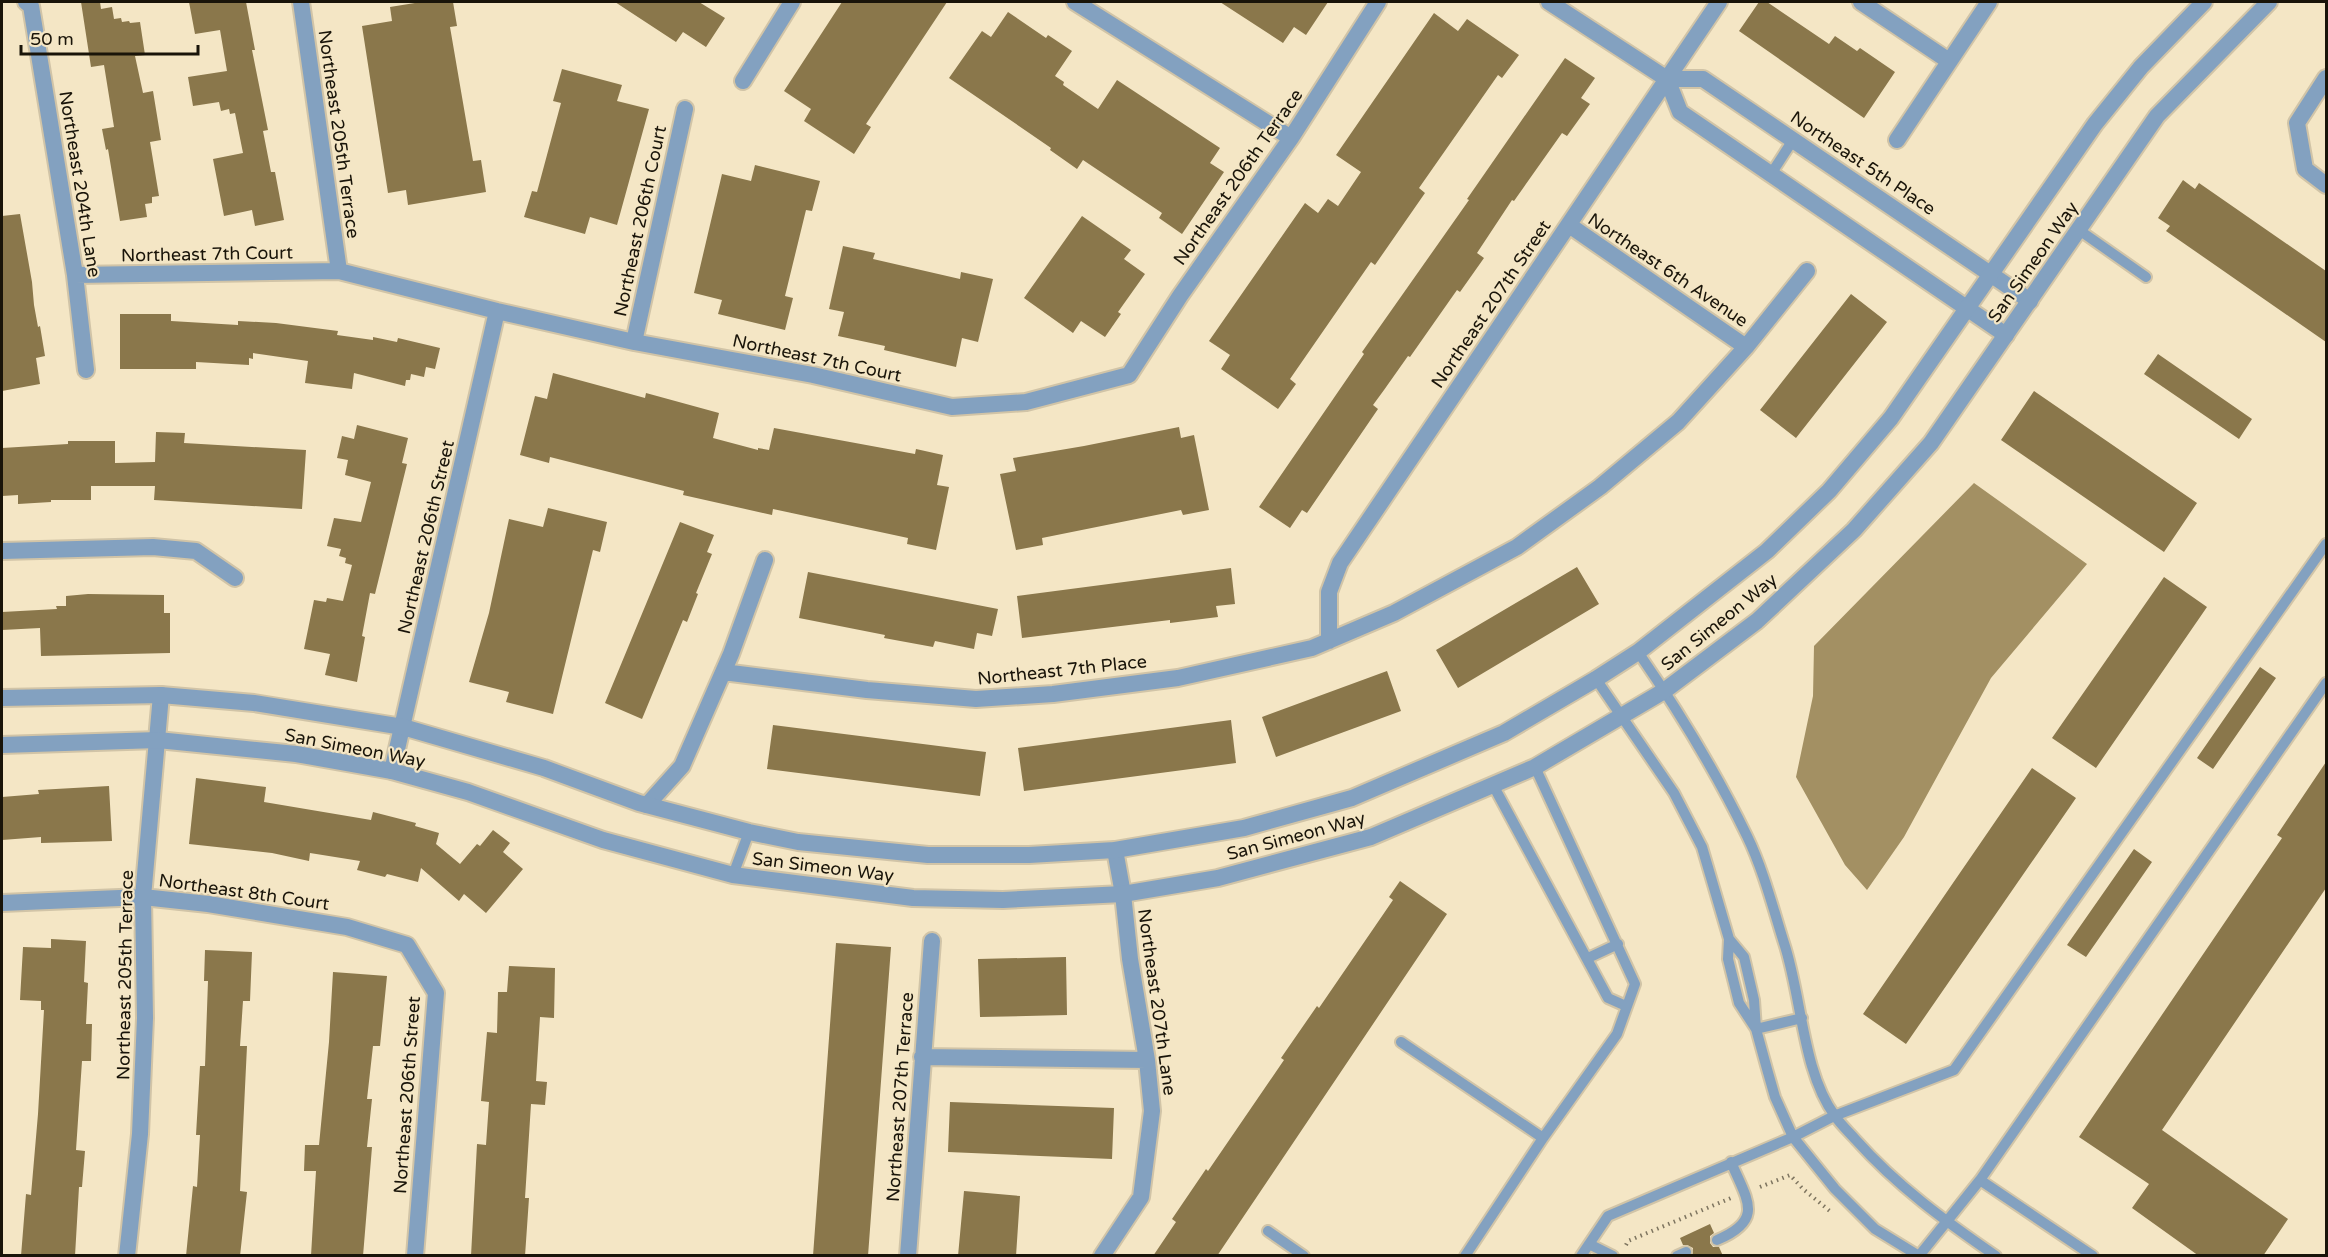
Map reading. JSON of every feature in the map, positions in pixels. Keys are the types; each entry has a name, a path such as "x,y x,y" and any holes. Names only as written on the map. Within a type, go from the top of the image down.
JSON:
{"street":[{"name":"Northeast 205th Terrace","path":"301,2 339,271"},
{"path":"743,81 792,2"},
{"path":"1075,2 1291,138"},
{"name":"Northeast 206th Terrace","path":"1129,375 1180,296 1291,138 1378,2"},
{"path":"1549,2 1667,79 1680,112 2006,335"},
{"name":"Northeast 207th Street","path":"1329,641 1329,592 1340,562 1719,2"},
{"path":"1860,2 1949,61"},
{"path":"1897,140 1989,2"},
{"name":"San Simeon Way","path":"2,698 162,695 254,703 403,727 544,768 647,805 749,832 798,842 928,855 1029,855 1115,850 1244,828 1352,798 1504,732 1596,679 1638,652 1767,551 1829,491 1891,418 2096,124 2141,67 2204,2"},
{"name":"San Simeon Way","path":"2,745 158,740 296,754 392,771 468,792 603,840 733,875 913,898 1003,900 1124,894 1218,878 1371,837 1535,767 1664,690 1757,621 1854,530 1931,443 2157,116 2270,2"},
{"name":"Northeast 204th Lane","path":"28,4 75,275 86,369"},
{"path":"2326,78 2297,123 2305,170 2326,185"},
{"name":"Northeast 5th Place","path":"1667,79 1703,79 2030,301"},
{"name":"Northeast 206th Court","path":"634,342 685,109"},
{"name":"Northeast 6th Avenue","path":"1569,225 1746,347"},
{"name":"Northeast 7th Court","path":"75,275 339,271 497,311 634,342 813,375 952,407 1026,402 1129,375"},
{"name":"Northeast 7th Place","path":"723,672 867,690 976,699 1053,694 1178,678 1312,648 1394,613 1517,547 1600,487 1678,422 1746,347 1807,271"},
{"name":"Northeast 206th Street","path":"392,771 497,311"},
{"path":"2,551 153,547 196,551 235,578"},
{"path":"647,805 682,766 694,742 765,560"},
{"name":"Northeast 205th Terrace","path":"127,1256 140,1134 145,1018 142,897 162,695"},
{"name":"Northeast 207th Lane","path":"1102,1256 1141,1197 1152,1111 1147,1060 1130,959 1124,894 1115,850"},
{"name":"Northeast 8th Court","path":"2,903 142,897 208,904 347,927 407,945"},
{"name":"Northeast 207th Terrace","path":"908,1256 932,941"},
{"name":"Northeast 206th Street","path":"407,945 436,993 415,1256"},
{"path":"922,1057 1147,1060"}],"lane":[{"path":"1771,174 1793,140"},
{"path":"2079,230 2146,277"},
{"path":"1581,1256 1608,1216 1793,1137 1834,1116 1954,1070 2326,544"},
{"path":"1638,652 1664,690 1748,837 1794,972 1810,1062 1834,1116 1876,1162 1910,1193 1996,1256"},
{"path":"1596,679 1674,793 1702,847 1729,939 1743,957 1754,1000 1756,1029 1775,1097 1793,1137 1835,1189 1875,1229 1919,1256 1980,1180 2326,682"},
{"path":"1465,1256 1543,1138 1617,1034 1635,984 1535,767"},
{"path":"1493,785 1608,998 1626,1006"},
{"path":"733,875 749,832"},
{"path":"1588,958 1618,944"},
{"path":"1756,1029 1802,1018"},
{"path":"1401,1042 1543,1138"},
{"path":"1717,1240 1738,1230 1748,1216 1748,1204 1731,1162"},
{"path":"1980,1180 2093,1256"},
{"path":"1268,1231 1304,1256"},
{"path":"1589,1245 1613,1256"}],"path":[{"path":"1623,1248 1628,1241 1790,1175"}],"shaded area":[{"path":"1974,483 2087,564 1991,678 1904,837 1867,890 1845,865 1796,777 1813,696 1814,646"}],"building":[{"path":"81,2 100,2 101,9 112,7 114,19 121,18 122,22 129,21 130,23 140,22 145,55 135,56 143,93 153,91 161,140 150,142 159,196 152,197 152,203 145,204 147,217 120,221 108,149 106,150 102,129 114,127 104,65 91,67"},
{"path":"189,2 246,2 255,50 252,50 268,130 263,131 271,172 275,172 284,220 255,226 252,210 224,216 213,159 243,153 235,113 230,114 229,109 221,111 219,102 193,106 188,77 227,71 220,30 195,34"},
{"path":"421,2 453,2 457,26 450,27 473,161 481,160 486,192 408,205 406,190 388,193 362,26 392,21 390,7"},
{"path":"615,2 699,2 725,18 706,47 683,32 676,42"},
{"path":"842,2 947,2 866,124 871,127 854,154 804,121 811,109 784,91"},
{"path":"1220,2 1328,2 1306,35 1294,27 1283,43"},
{"path":"1759,2 1767,2 1829,44 1835,36 1857,51 1860,48 1895,72 1864,118 1739,31"},
{"path":"1008,12 1046,38 1048,35 1072,51 1055,76 1064,82 1063,85 1098,109 1117,80 1220,148 1210,163 1224,172 1182,234 1159,218 1162,213 1083,160 1077,169 1050,150 1051,148 949,78 982,31 991,37"},
{"path":"1434,13 1458,31 1467,19 1519,55 1502,78 1498,75 1419,188 1425,193 1375,265 1371,262 1290,379 1296,384 1278,409 1221,369 1230,355 1209,341 1305,203 1318,213 1328,199 1338,206 1361,172 1336,155"},
{"path":"1565,58 1595,78 1581,98 1590,104 1567,136 1562,133 1514,201 1512,200 1477,253 1484,258 1460,292 1457,290 1373,405 1378,409 1307,513 1302,510 1290,528 1259,507 1364,354 1362,352"},
{"path":"562,69 622,85 617,101 649,109 617,225 590,217 585,234 524,217 532,191 537,192 561,103 553,101"},
{"path":"755,165 820,181 812,211 806,210 785,296 793,298 785,330 718,314 722,300 694,293 722,174 751,181"},
{"path":"2183,180 2195,189 2199,183 2326,271 2326,342 2166,231 2170,226 2158,218"},
{"path":"20,214 34,305 45,356 36,358 40,384 2,391 2,216"},
{"path":"1082,216 1131,250 1124,259 1145,274 1118,312 1121,314 1105,337 1081,321 1073,333 1024,298"},
{"path":"843,246 875,253 873,259 960,279 961,272 993,279 978,342 962,338 956,367 884,350 885,346 838,336 844,312 829,309"},
{"path":"1851,294 1887,322 1796,438 1760,410"},
{"path":"120,314 171,314 171,321 238,325 238,321 276,323 338,331 337,335 373,340 373,337 397,342 398,338 440,348 435,369 426,367 424,377 411,374 405,386 354,373 352,389 305,383 308,361 253,353 253,359 249,358 249,365 196,362 196,369 120,369"},
{"path":"2158,354 2252,419 2239,439 2144,374"},
{"path":"553,373 645,398 646,393 719,413 713,438 758,450 758,448 769,450 774,428 915,454 916,449 943,455 937,485 949,487 936,550 907,544 908,538 773,509 772,515 683,495 684,491 550,457 549,463 520,455 535,396 547,399"},
{"path":"2034,391 2197,503 2164,552 2001,440"},
{"path":"357,425 408,438 402,463 407,464 375,594 370,593 357,682 325,675 330,654 304,649 314,600 326,602 327,598 343,601 352,565 345,563 346,558 339,556 341,549 327,546 334,518 361,522 371,482 345,475 348,460 337,458 342,436 354,439"},
{"path":"1179,427 1181,438 1194,435 1209,510 1183,515 1181,510 1042,538 1043,545 1016,550 1000,474 1016,471 1013,458"},
{"path":"156,432 185,433 184,443 306,450 302,509 154,500 155,486 91,486 91,500 51,500 51,502 18,504 18,495 2,496 2,448 68,444 68,441 115,441 115,463 155,462"},
{"path":"548,508 607,522 600,552 593,550 553,714 506,702 509,692 469,682 489,613 509,519 543,527"},
{"path":"680,522 714,535 707,552 712,554 687,622 683,620 642,719 605,703"},
{"path":"1577,567 1599,604 1458,688 1436,650"},
{"path":"1231,568 1235,604 1216,606 1218,617 1170,623 1170,620 1022,638 1017,596"},
{"path":"808,572 998,609 992,636 977,633 974,649 935,641 933,647 799,618"},
{"path":"2164,577 2207,607 2096,768 2052,738"},
{"path":"164,595 164,613 170,613 170,653 41,656 40,628 2,630 2,612 57,609 56,606 66,606 66,596"},
{"path":"2260,667 2276,678 2213,769 2197,758"},
{"path":"1387,671 1401,711 1276,757 1262,717"},
{"path":"1231,720 1236,763 1024,791 1018,748"},
{"path":"773,725 986,752 980,796 767,769"},
{"path":"2326,762 2326,888 2162,1130 2288,1219 2263,1256 2199,1256 2132,1208 2149,1184 2079,1137 2282,838 2277,835"},
{"path":"2032,768 2076,798 1906,1044 1863,1014"},
{"path":"196,778 266,787 264,802 371,820 373,812 416,823 415,826 439,833 436,844 460,864 477,844 480,846 493,830 510,843 503,852 523,869 486,913 464,894 459,901 421,868 418,882 387,874 385,877 357,870 360,861 310,853 309,861 272,853 189,844"},
{"path":"109,786 112,841 41,843 41,837 2,840 2,797 39,794 38,790"},
{"path":"2134,849 2152,862 2086,957 2067,945"},
{"path":"1400,881 1447,914 1217,1256 1153,1256 1176,1222 1172,1219 1206,1169 1208,1171 1284,1060 1281,1058 1317,1006 1319,1008 1393,900 1389,897"},
{"path":"51,939 86,941 84,982 88,983 86,1024 92,1024 91,1061 82,1061 76,1150 85,1151 82,1187 79,1187 75,1256 21,1256 26,1194 31,1195 44,1010 41,1010 41,1001 20,1000 23,947 51,948"},
{"path":"836,943 891,947 868,1256 813,1256"},
{"path":"205,950 252,952 250,1001 243,1001 240,1046 247,1046 240,1191 247,1192 240,1256 186,1256 193,1186 197,1187 200,1135 196,1135 200,1066 205,1066 208,981 204,981"},
{"path":"1066,957 1067,1015 980,1017 978,959"},
{"path":"509,966 555,968 554,1018 540,1017 536,1081 547,1082 545,1105 531,1104 525,1198 529,1198 525,1256 471,1256 477,1144 486,1145 489,1102 481,1101 487,1032 497,1033 498,992 507,992"},
{"path":"333,972 387,976 380,1046 373,1046 367,1099 372,1099 367,1147 372,1147 363,1256 311,1256 316,1171 304,1171 305,1145 319,1145"},
{"path":"950,1102 1114,1108 1112,1159 948,1152"},
{"path":"964,1191 1020,1196 1016,1256 958,1256"},
{"path":"1710,1224 1714,1233 1710,1236 1710,1243 1713,1247 1719,1247 1723,1256 1692,1256 1693,1248 1683,1245 1680,1238"}]}
